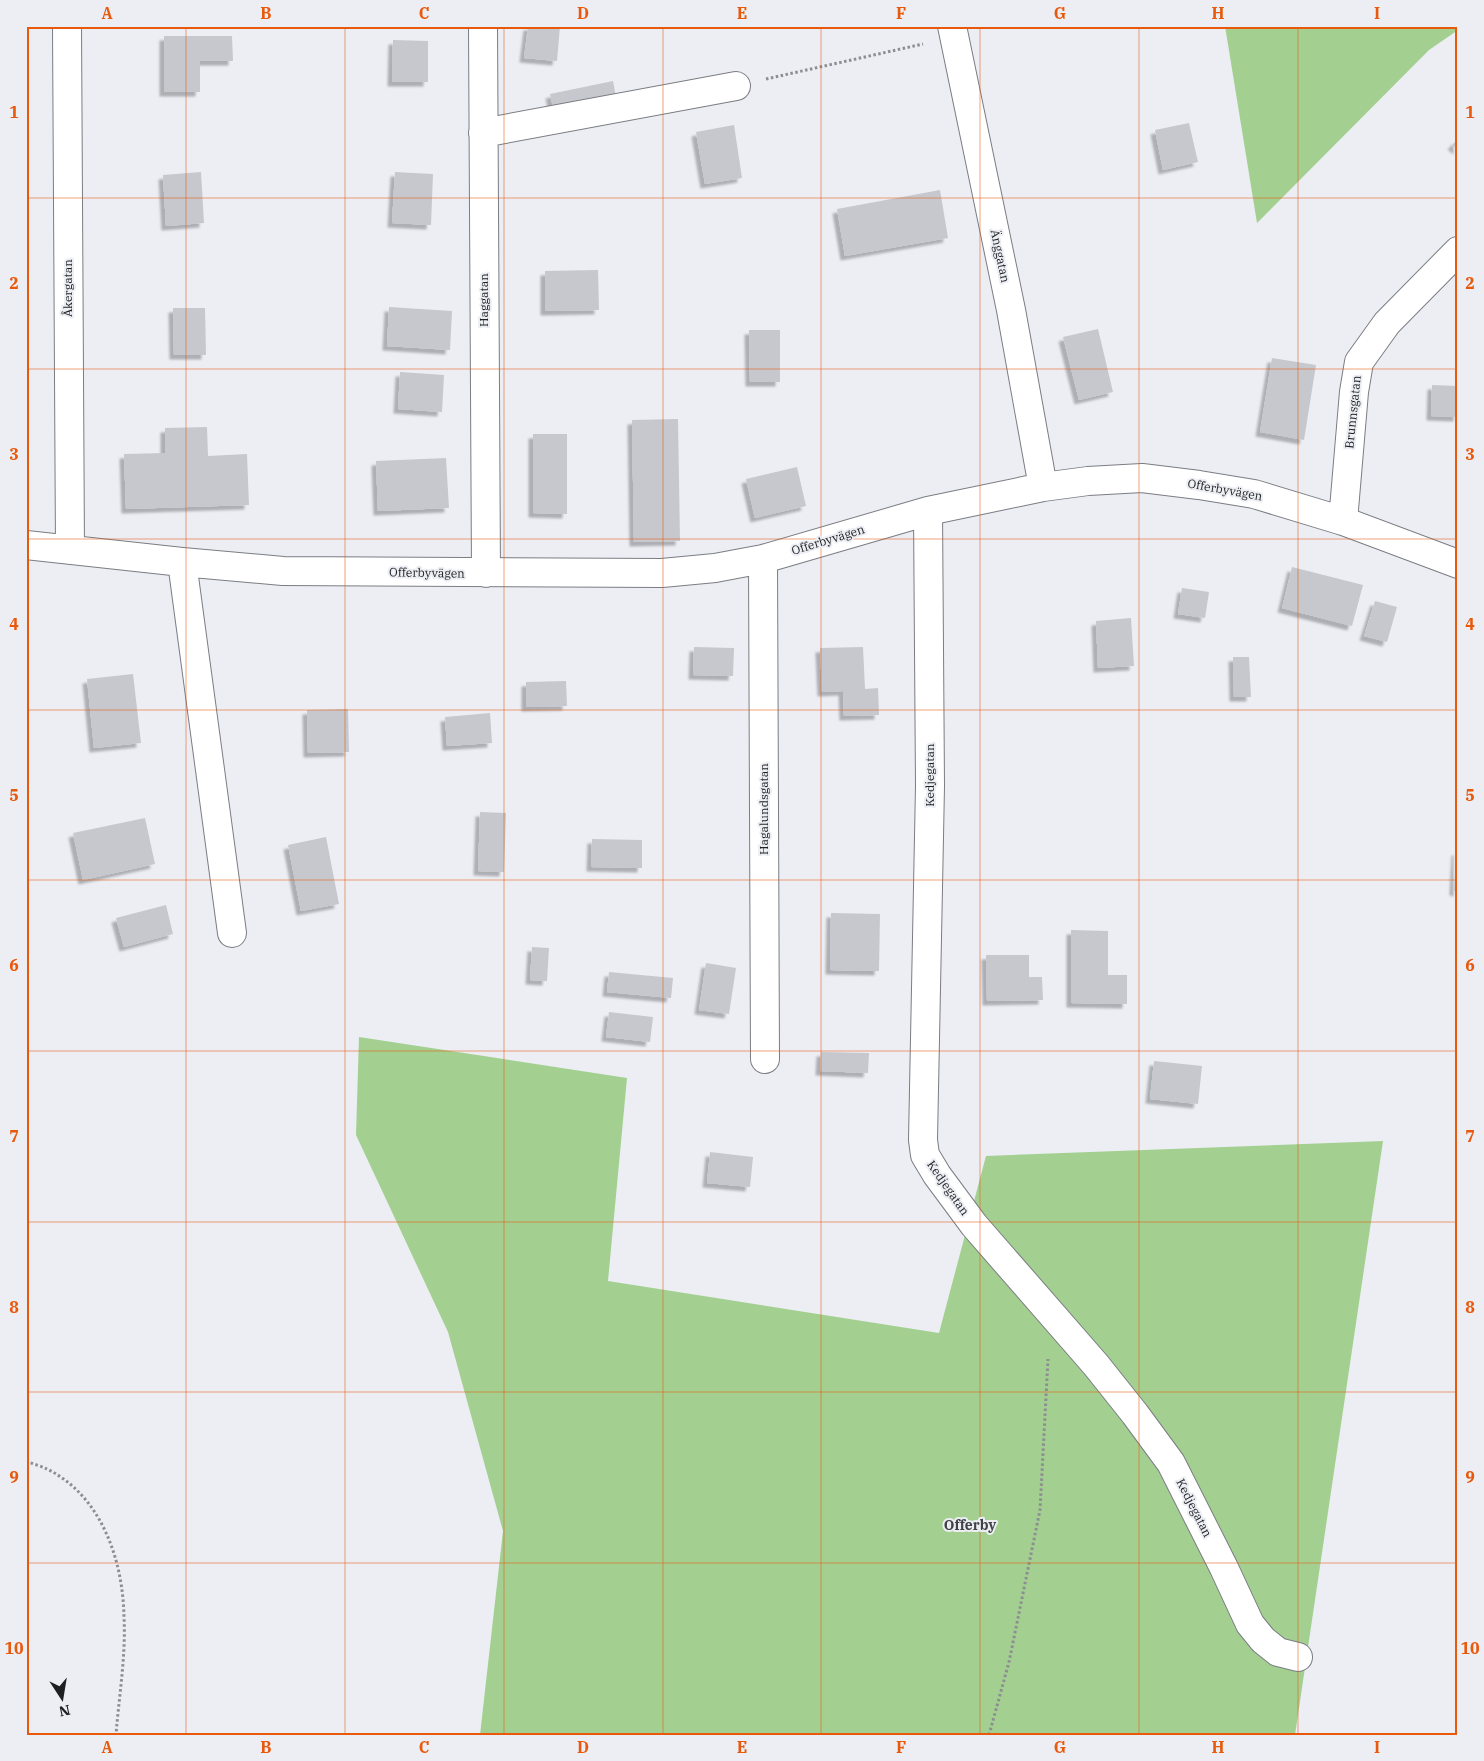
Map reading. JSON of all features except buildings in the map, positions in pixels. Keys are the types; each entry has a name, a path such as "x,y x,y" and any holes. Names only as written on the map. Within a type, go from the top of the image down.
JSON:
{"street":[{"name":"Åkergatan","path":"66,26 70,550"},
{"name":"Haggatan","path":"483,26 486,574"},
{"name":"Änggatan","path":"954,32 1011,310 1043,487"},
{"path":"484,133 736,86"},
{"name":"Brunnsgatan","path":"1343,520 1354,392 1360,362 1387,323 1458,252"},
{"name":"Offerbyvägen","path":"26,545 283,571 486,574 662,573 715,568 764,559 928,511 1043,487 1088,481 1142,478 1254,494 1343,520 1458,564"},
{"name":"Kedjegatan","path":"928,511 930,786 928,949 922,1140 925,1154 937,1175 974,1225 1096,1365 1171,1463 1250,1624 1262,1640 1278,1652 1298,1657"},
{"name":"Hagalundsgatan","path":"764,559 765,1059"},
{"path":"182,562 232,933"}],"path":[{"path":"736,86 954,32"},
{"path":"989,1735 1009,1662 1040,1510 1051,1315"},
{"path":"26,1461 48,1470 68,1483 84,1498 100,1519 112,1547 121,1577 124,1618 116,1735"}],"green space":[{"path":"1225,26 1458,26 1458,30 1429,50 1257,223"},
{"path":"359,1037 627,1078 608,1281 939,1333 986,1156 1383,1141 1295,1735 480,1735 503,1531 448,1332 356,1135"}],"district":[{"name":"Offerby","path":"970,1525"}]}
